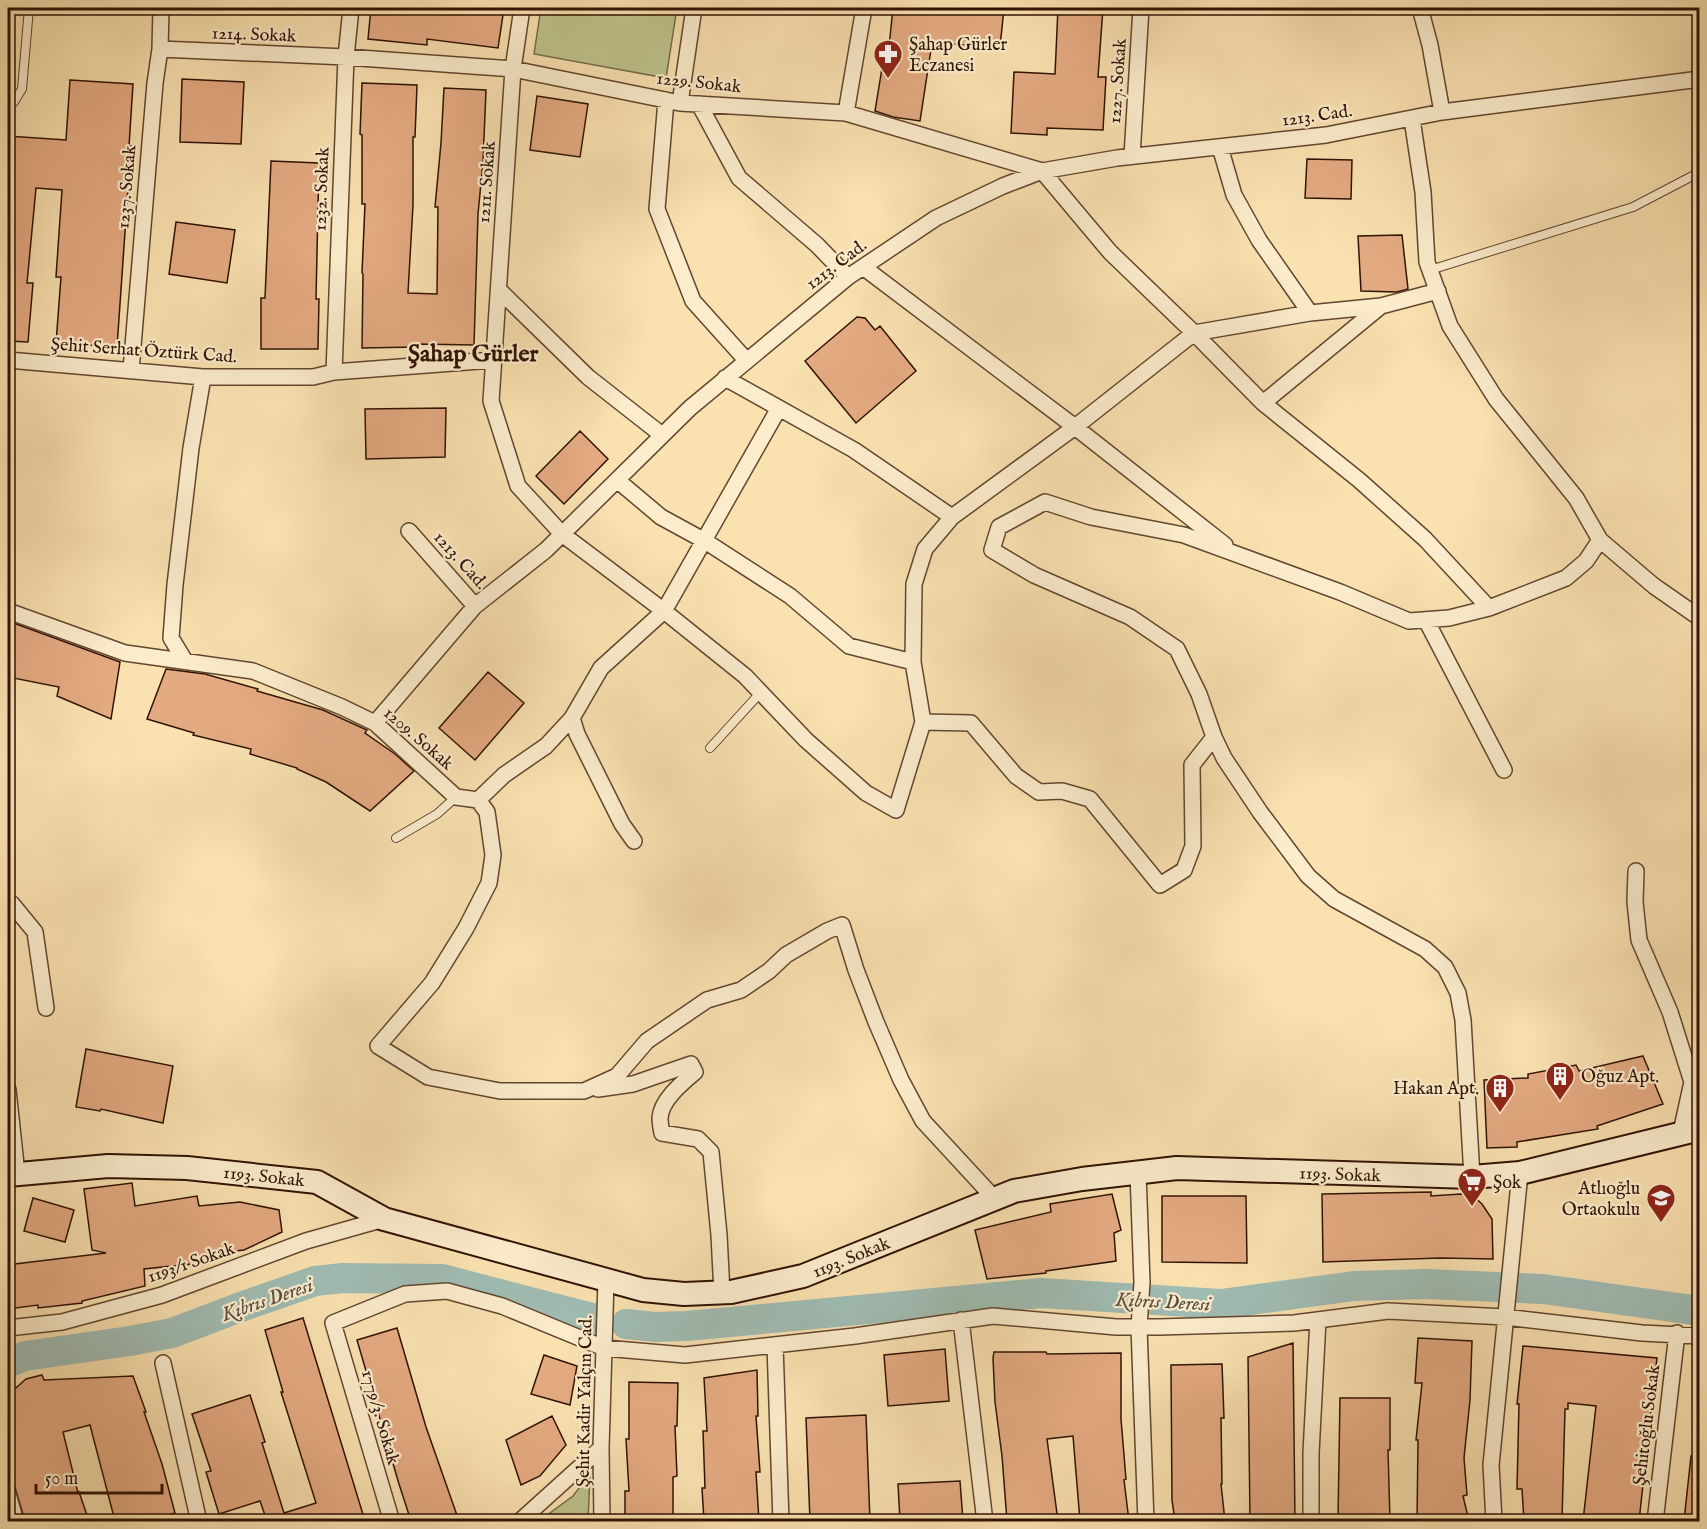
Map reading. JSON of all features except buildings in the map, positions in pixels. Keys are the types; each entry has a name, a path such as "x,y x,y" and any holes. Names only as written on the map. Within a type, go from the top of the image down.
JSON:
{"street":[{"name":"1237. Sokak","path":"131,370 154,82 160,50 161,8"},
{"name":"1232. Sokak","path":"334,372 346,57 351,8"},
{"name":"1211. Sokak","path":"522,8 513,69 491,401 519,486 562,534 745,676 806,740 866,793 896,810 923,722"},
{"path":"694,8 673,102 657,209 693,301 746,360"},
{"path":"846,113 864,8"},
{"name":"1227. Sokak","path":"1132,156 1141,8"},
{"path":"1420,8 1430,45 1442,112"},
{"name":"1214. Sokak","path":"160,50 346,57"},
{"name":"1229. Sokak","path":"346,57 513,69 673,102 846,113 1042,171"},
{"name":"1213. Cad.","path":"409,531 475,606 546,550 662,435 725,378 848,277 936,218 1003,186 1042,171 1132,156 1326,135 1442,112 1700,79"},
{"path":"699,104 739,178 817,245 848,277"},
{"path":"1412,119 1423,192 1427,262 1450,326 1496,399 1576,498 1600,540 1654,586 1700,618"},
{"path":"1220,147 1234,195 1259,240 1310,313"},
{"path":"1042,171 1110,252 1263,403 1359,480 1425,539 1489,608"},
{"path":"863,267 1075,427 1237,555"},
{"path":"499,290 588,377 662,435"},
{"path":"1214,737 1192,765 1193,846 1184,870 1160,885 1090,800 1062,790 1039,792 1016,776 971,723 923,722 913,662 912,625 914,584 925,549 952,517 1075,427 1194,333 1310,313 1381,306 1438,291"},
{"path":"1263,403 1381,306"},
{"name":"Şehit Serhat Öztürk Cad.","path":"8,360 203,377 313,377 334,372 493,360"},
{"path":"185,661 171,638 173,606 191,448 203,377"},
{"path":"725,378 854,450 952,517"},
{"path":"722,1293 711,1152 698,1139 662,1133 660,1116 666,1103 681,1083 695,1072 691,1064 633,1084 584,1091 500,1091 428,1077 378,1046 432,982 466,928 489,883 493,855 487,812 477,800 504,775 546,746 572,718 601,668 664,611 779,408"},
{"path":"617,480 661,517 705,541 790,596 849,646 913,662"},
{"path":"1472,1177 1462,1020 1458,993 1445,967 1425,949 1334,899 1308,876 1260,812 1224,758 1199,694 1177,649 1130,617 1034,575 992,550 999,527 1045,501 1091,517 1184,535 1340,592 1409,621 1449,618 1489,608 1566,578 1586,561 1600,540"},
{"path":"375,723 475,606"},
{"name":"1209. Sokak","path":"8,611 125,652 253,671 375,723 456,797 477,800"},
{"path":"1426,620 1504,770"},
{"path":"572,718 577,734 622,824 634,841"},
{"path":"1636,871 1635,902 1639,940 1670,1012 1692,1082 1690,1130"},
{"path":"8,902 36,932 46,1008"},
{"path":"584,1091 617,1076 647,1041 707,1000 741,990 769,971 786,955 827,931 843,925 856,970 876,1022 922,1121 995,1199"},
{"path":"8,1090 12,1175"},
{"name":"1193. Sokak","path":"12,1175 108,1166 187,1168 318,1182 384,1219 643,1290 684,1294 731,1293 803,1276 1014,1191 1041,1185 1177,1168 1472,1177 1520,1173 1690,1130"},
{"path":"1138,1173 1142,1282 1139,1326 1146,1521"},
{"path":"1494,1521 1491,1465 1520,1173"},
{"name":"1193/1 Sokak","path":"8,1328 62,1322 162,1294 306,1241 384,1219"},
{"name":"Şehit Kadir Yalçın Cad.","path":"602,1521 601,1448 606,1280"},
{"name":"1779/3. Sokak","path":"392,1521 333,1323 405,1294 447,1291 502,1306 604,1348"},
{"path":"604,1348 685,1355 855,1336 993,1316 1116,1327 1294,1323 1388,1311 1505,1317 1700,1336"},
{"path":"961,1320 984,1521"},
{"path":"1311,1521 1311,1453 1318,1320"},
{"name":"Şehitoğlu Sokak","path":"1655,1521 1677,1333"},
{"path":"776,1345 781,1521"},
{"path":"164,1363 199,1521"},
{"path":"519,1521 601,1448"},
{"path":"8,1494 16,1521"}],"lane":[{"path":"8,106 14,102 22,89 29,8"},
{"path":"1430,270 1633,207 1700,172"},
{"path":"710,748 761,692"},
{"path":"396,838 437,814 456,797"}],"green space":[{"path":"541,8 677,8 666,78 534,54"},
{"path":"590,1474 588,1521 539,1521 573,1496"}],"waterway":[{"name":"Kıbrıs Deresi","path":"8,1363 25,1356 172,1333 315,1281 343,1278 442,1279 600,1320"},
{"name":"Kıbrıs Deresi","path":"626,1324 656,1327 687,1326 1041,1293 1221,1304 1354,1286 1426,1284 1543,1289 1700,1311"}],"place":[{"name":"Şahap Gürler Eczanesi","path":"888,80"},
{"name":"Oğuz Apt.","path":"1560,1102"},
{"name":"Hakan Apt.","path":"1500,1114"},
{"name":"Şok","path":"1472,1208"},
{"name":"Atlıoğlu Ortaokulu","path":"1661,1224"}],"district":[{"name":"Şahap Gürler","path":"473,353"}]}
